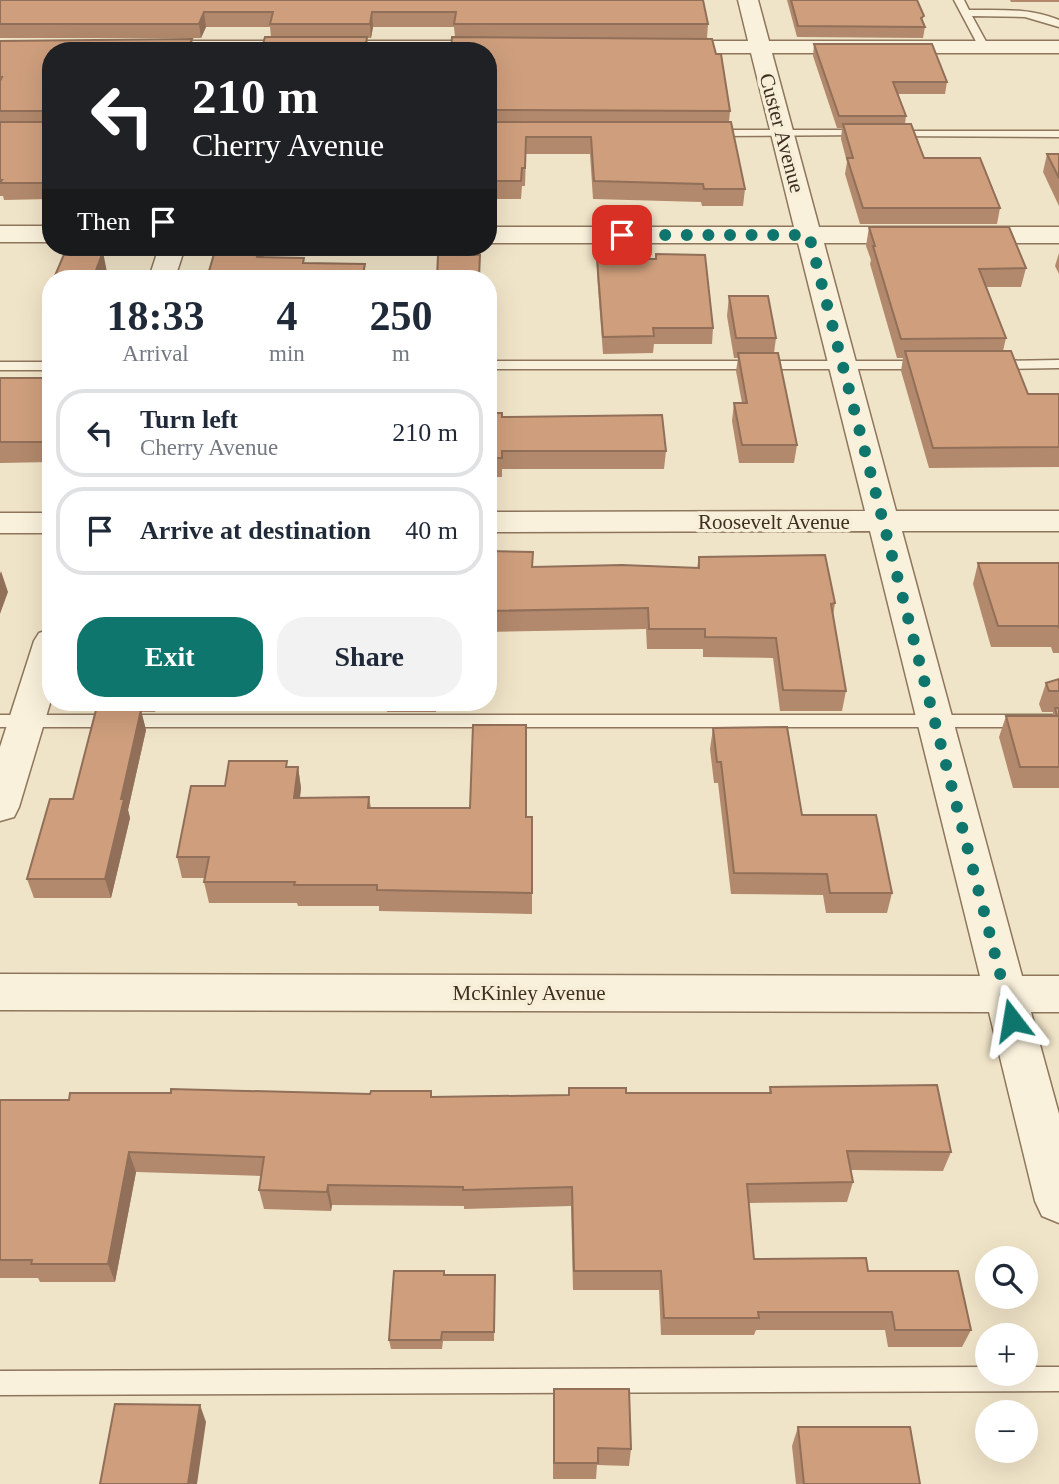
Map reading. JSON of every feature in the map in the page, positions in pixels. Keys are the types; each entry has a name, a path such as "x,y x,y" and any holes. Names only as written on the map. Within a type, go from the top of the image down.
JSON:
{"street":[{"name":"Custer Avenue","path":"748,0 1059,1201"},
{"path":"497,47 524,47"},
{"path":"649,47 1059,47"},
{"path":"0,234 42,234"},
{"path":"497,234 1059,235"},
{"name":"Roosevelt Avenue","path":"497,522 1059,522"},
{"path":"0,523 42,523"},
{"path":"0,807 13,722 42,660"},
{"name":"McKinley Avenue","path":"0,992 1059,994"}],"lane":[{"path":"959,0 984,47"},
{"path":"966,13 1017,14 1049,19 1059,24"},
{"path":"702,133 1059,134"},
{"path":"497,365 937,365"},
{"path":"978,365 1059,365"},
{"path":"0,366 42,366"},
{"path":"13,722 1059,722"},
{"path":"0,1383 1059,1380"}],"building":[{"path":"0,0 703,0 708,24 454,24 456,12 372,12 370,24 270,24 273,12 204,12 199,24 0,24"},
{"path":"791,0 917,0 924,16 921,18 925,27 798,26"},
{"path":"265,37 367,37 366,42 264,42"},
{"path":"452,37 712,39 716,54 721,54 730,111 497,110 497,42 452,42"},
{"path":"192,39 191,42 42,42 42,111 0,111 0,41"},
{"path":"814,44 932,44 947,82 893,82 906,116 839,116"},
{"path":"0,122 42,122 42,183 0,183"},
{"path":"497,122 731,122 745,189 704,189 703,184 594,181 591,137 526,137 525,168 522,168 521,181 497,181"},
{"path":"843,124 911,124 924,158 980,158 1000,208 863,208 847,158 853,158"},
{"path":"1047,154 1059,154 1059,178"},
{"path":"869,227 1009,227 1026,268 979,269 1006,338 901,339"},
{"path":"656,254 705,255 713,328 653,328 654,336 603,337 597,259 656,259"},
{"path":"63,256 101,256 96,270 57,270"},
{"path":"213,256 304,258 303,263 365,264 364,270 209,270"},
{"path":"438,256 480,256 479,270 437,270"},
{"path":"729,296 768,296 776,338 736,338"},
{"path":"905,351 1011,351 1028,394 1059,394 1059,447 933,448"},
{"path":"738,353 778,353 797,445 742,445 734,403 747,403"},
{"path":"0,378 42,378 42,442 0,442"},
{"path":"497,413 502,413 502,417 662,415 666,451 502,451 502,458 497,458"},
{"path":"497,551 533,552 532,567 622,565 699,568 699,557 825,555 835,603 831,604 846,691 783,690 776,638 705,637 705,629 649,629 648,608 497,611"},
{"path":"978,563 1059,563 1059,628 998,626"},
{"path":"1059,679 1059,691 1049,691 1046,683"},
{"path":"1055,708 1059,708 1059,767 1020,767 1006,716 1057,716"},
{"path":"96,711 141,711 105,879 27,879 50,799 73,799"},
{"path":"473,725 526,725 526,817 532,817 532,893 377,890 377,885 294,885 295,882 204,882 209,857 177,857 191,786 225,786 229,761 287,761 286,767 298,767 294,798 369,797 368,808 470,808"},
{"path":"787,727 802,815 876,815 892,893 830,893 827,874 734,873 721,762 717,762 713,728"},
{"path":"937,1085 951,1152 847,1151 853,1182 747,1184 754,1259 866,1258 868,1271 958,1271 971,1330 895,1330 892,1312 758,1312 759,1318 664,1318 661,1271 574,1271 572,1187 463,1190 463,1187 328,1185 327,1192 259,1190 264,1157 129,1152 108,1264 31,1264 32,1260 0,1260 0,1100 69,1100 70,1093 171,1093 171,1089 370,1094 371,1091 431,1091 431,1097 569,1095 569,1088 626,1088 626,1093 771,1093 770,1087"},
{"path":"394,1271 495,1275 494,1332 442,1332 441,1340 389,1340"},
{"path":"554,1389 629,1389 631,1449 598,1448 598,1463 554,1463"},
{"path":"115,1404 200,1405 188,1484 100,1484"},
{"path":"798,1427 910,1427 920,1484 804,1484"}],"route":[{"path":"622,235 809,235 1012,1020"}]}
